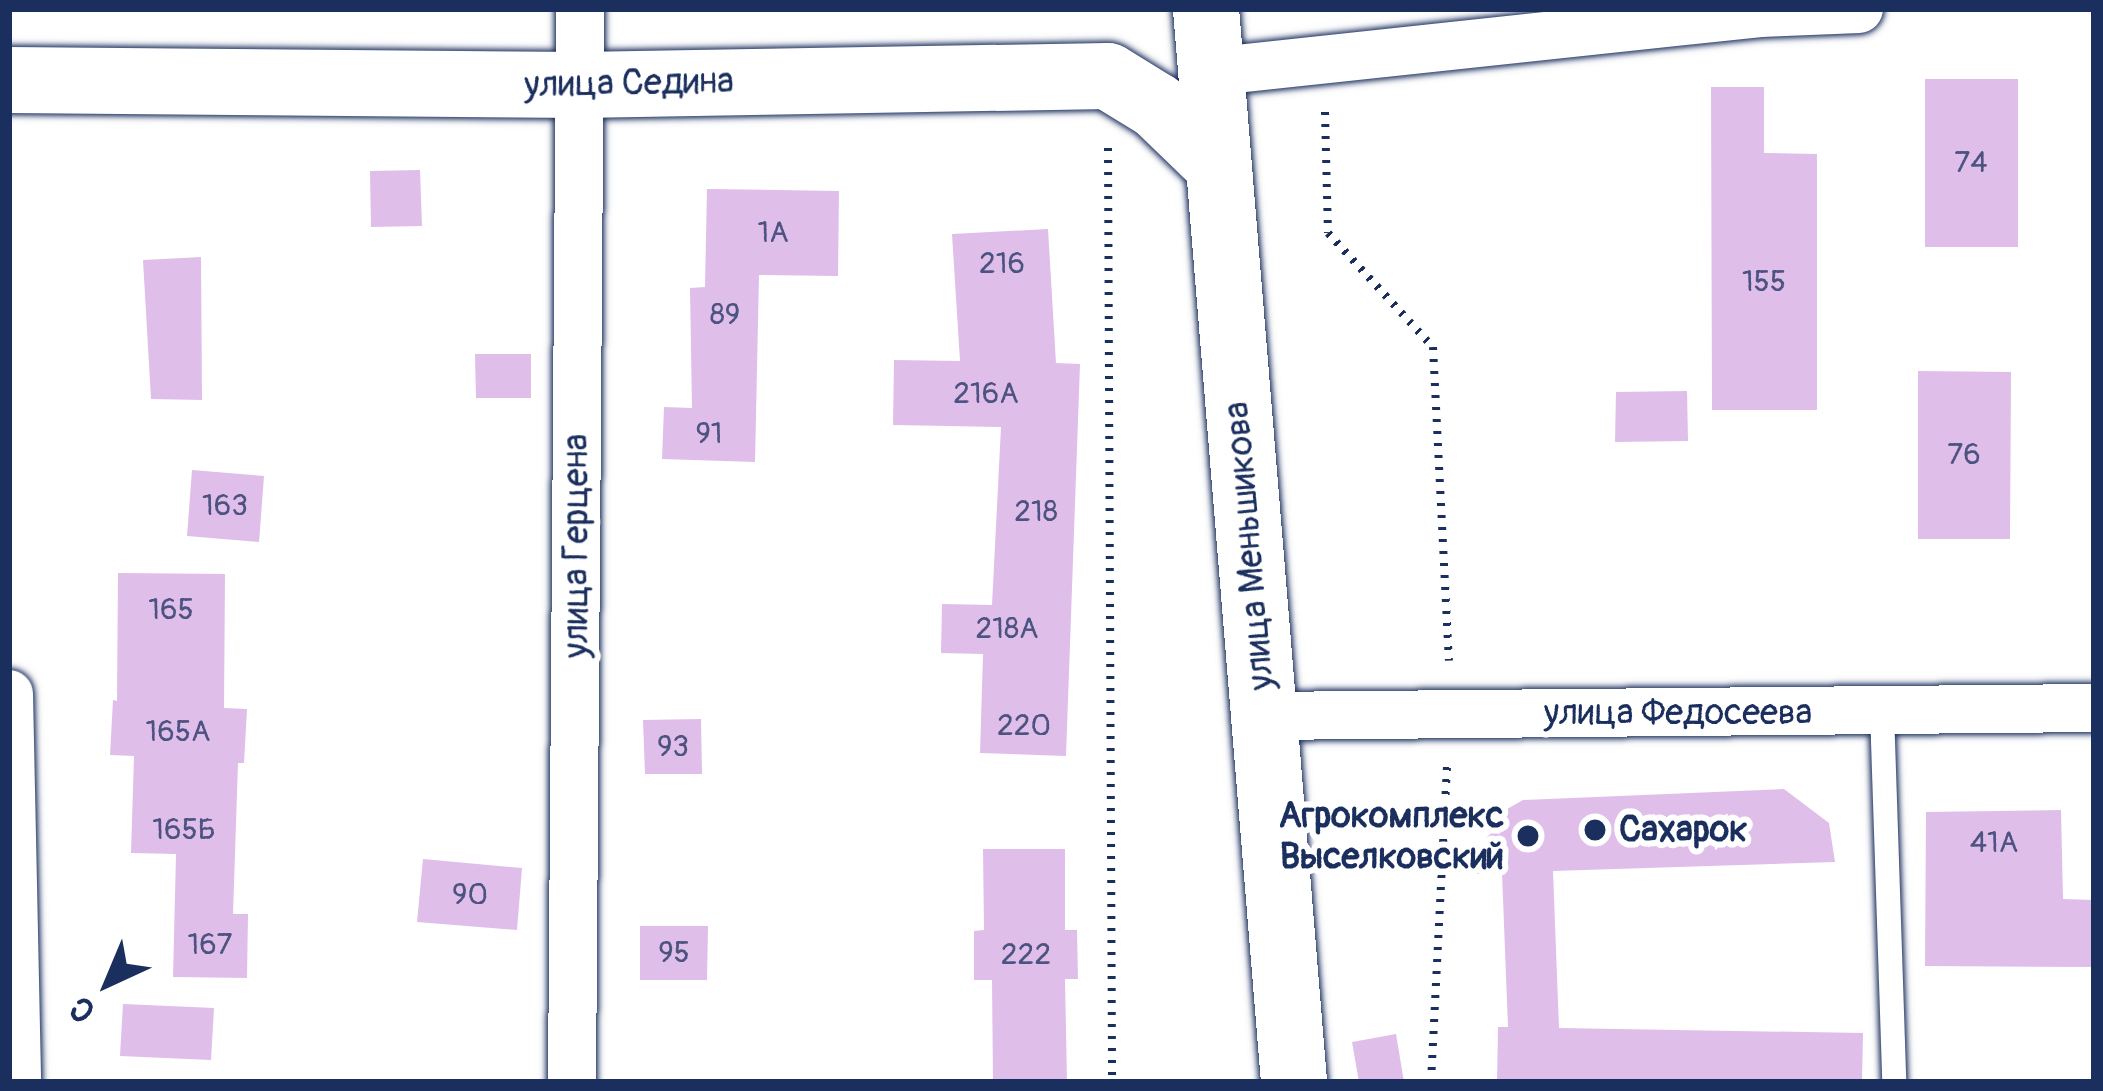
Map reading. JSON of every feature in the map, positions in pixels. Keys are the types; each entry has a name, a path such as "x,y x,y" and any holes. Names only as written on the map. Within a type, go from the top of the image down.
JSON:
{"main road":[{"name":"улица Меньшикова","path":"1207,40 1294,1082"},
{"name":"улица Седина","path":"9,80 580,85 1108,76"},
{"path":"1108,76 1157,106 1216,163"}],"street":[{"name":"улица Герцена","path":"572,1082 580,9"},
{"path":"1207,40 1323,60 1760,13 1859,9"},
{"path":"9,694 16,1082"},
{"name":"улица Федосеева","path":"1263,716 2094,708"}],"lane":[{"path":"1882,711 1894,1082"}],"path":[{"path":"1323,60 1328,233 1433,346 1450,715 1431,1082"},
{"path":"1108,76 1112,1082"}],"building":[{"path":"1925,79 2018,79 2018,247 1925,247"},
{"path":"1711,87 1764,87 1764,153 1817,154 1817,410 1712,410"},
{"path":"420,170 422,226 371,227 370,171"},
{"path":"707,189 839,191 838,276 759,275 755,462 662,459 664,407 692,408 690,288 705,287"},
{"path":"1048,229 1056,363 1080,364 1066,756 980,753 983,654 941,653 942,604 992,605 1001,427 893,425 894,360 960,361 952,234"},
{"path":"201,257 202,400 151,399 143,260"},
{"path":"475,354 531,354 531,398 476,398"},
{"path":"1918,371 2011,372 2010,539 1918,539"},
{"path":"1687,391 1688,441 1615,442 1616,392"},
{"path":"192,470 264,476 259,542 187,536"},
{"path":"118,573 225,574 224,708 247,709 244,763 238,763 233,914 248,914 247,978 173,977 176,854 131,853 134,756 110,755 113,700 117,701"},
{"path":"701,719 702,774 645,774 643,720"},
{"path":"1784,789 1829,823 1835,862 1553,871 1559,1028 1863,1033 1862,1082 1497,1082 1498,1027 1508,1027 1502,873 1476,874 1493,817 1523,800"},
{"path":"2061,810 2063,899 2094,900 2094,967 1925,966 1926,812"},
{"path":"983,849 1065,849 1065,930 1077,930 1078,979 1065,979 1067,1082 993,1082 992,980 974,980 974,931 984,930"},
{"path":"423,859 522,868 517,930 417,922"},
{"path":"640,926 708,926 707,980 640,980"},
{"path":"123,1004 214,1008 211,1060 120,1056"},
{"path":"1396,1034 1404,1082 1359,1082 1352,1042"}],"place":[{"name":"Сахарок","path":"1595,830"},
{"name":"Агрокомплекс Выселковский","path":"1528,836"}]}
